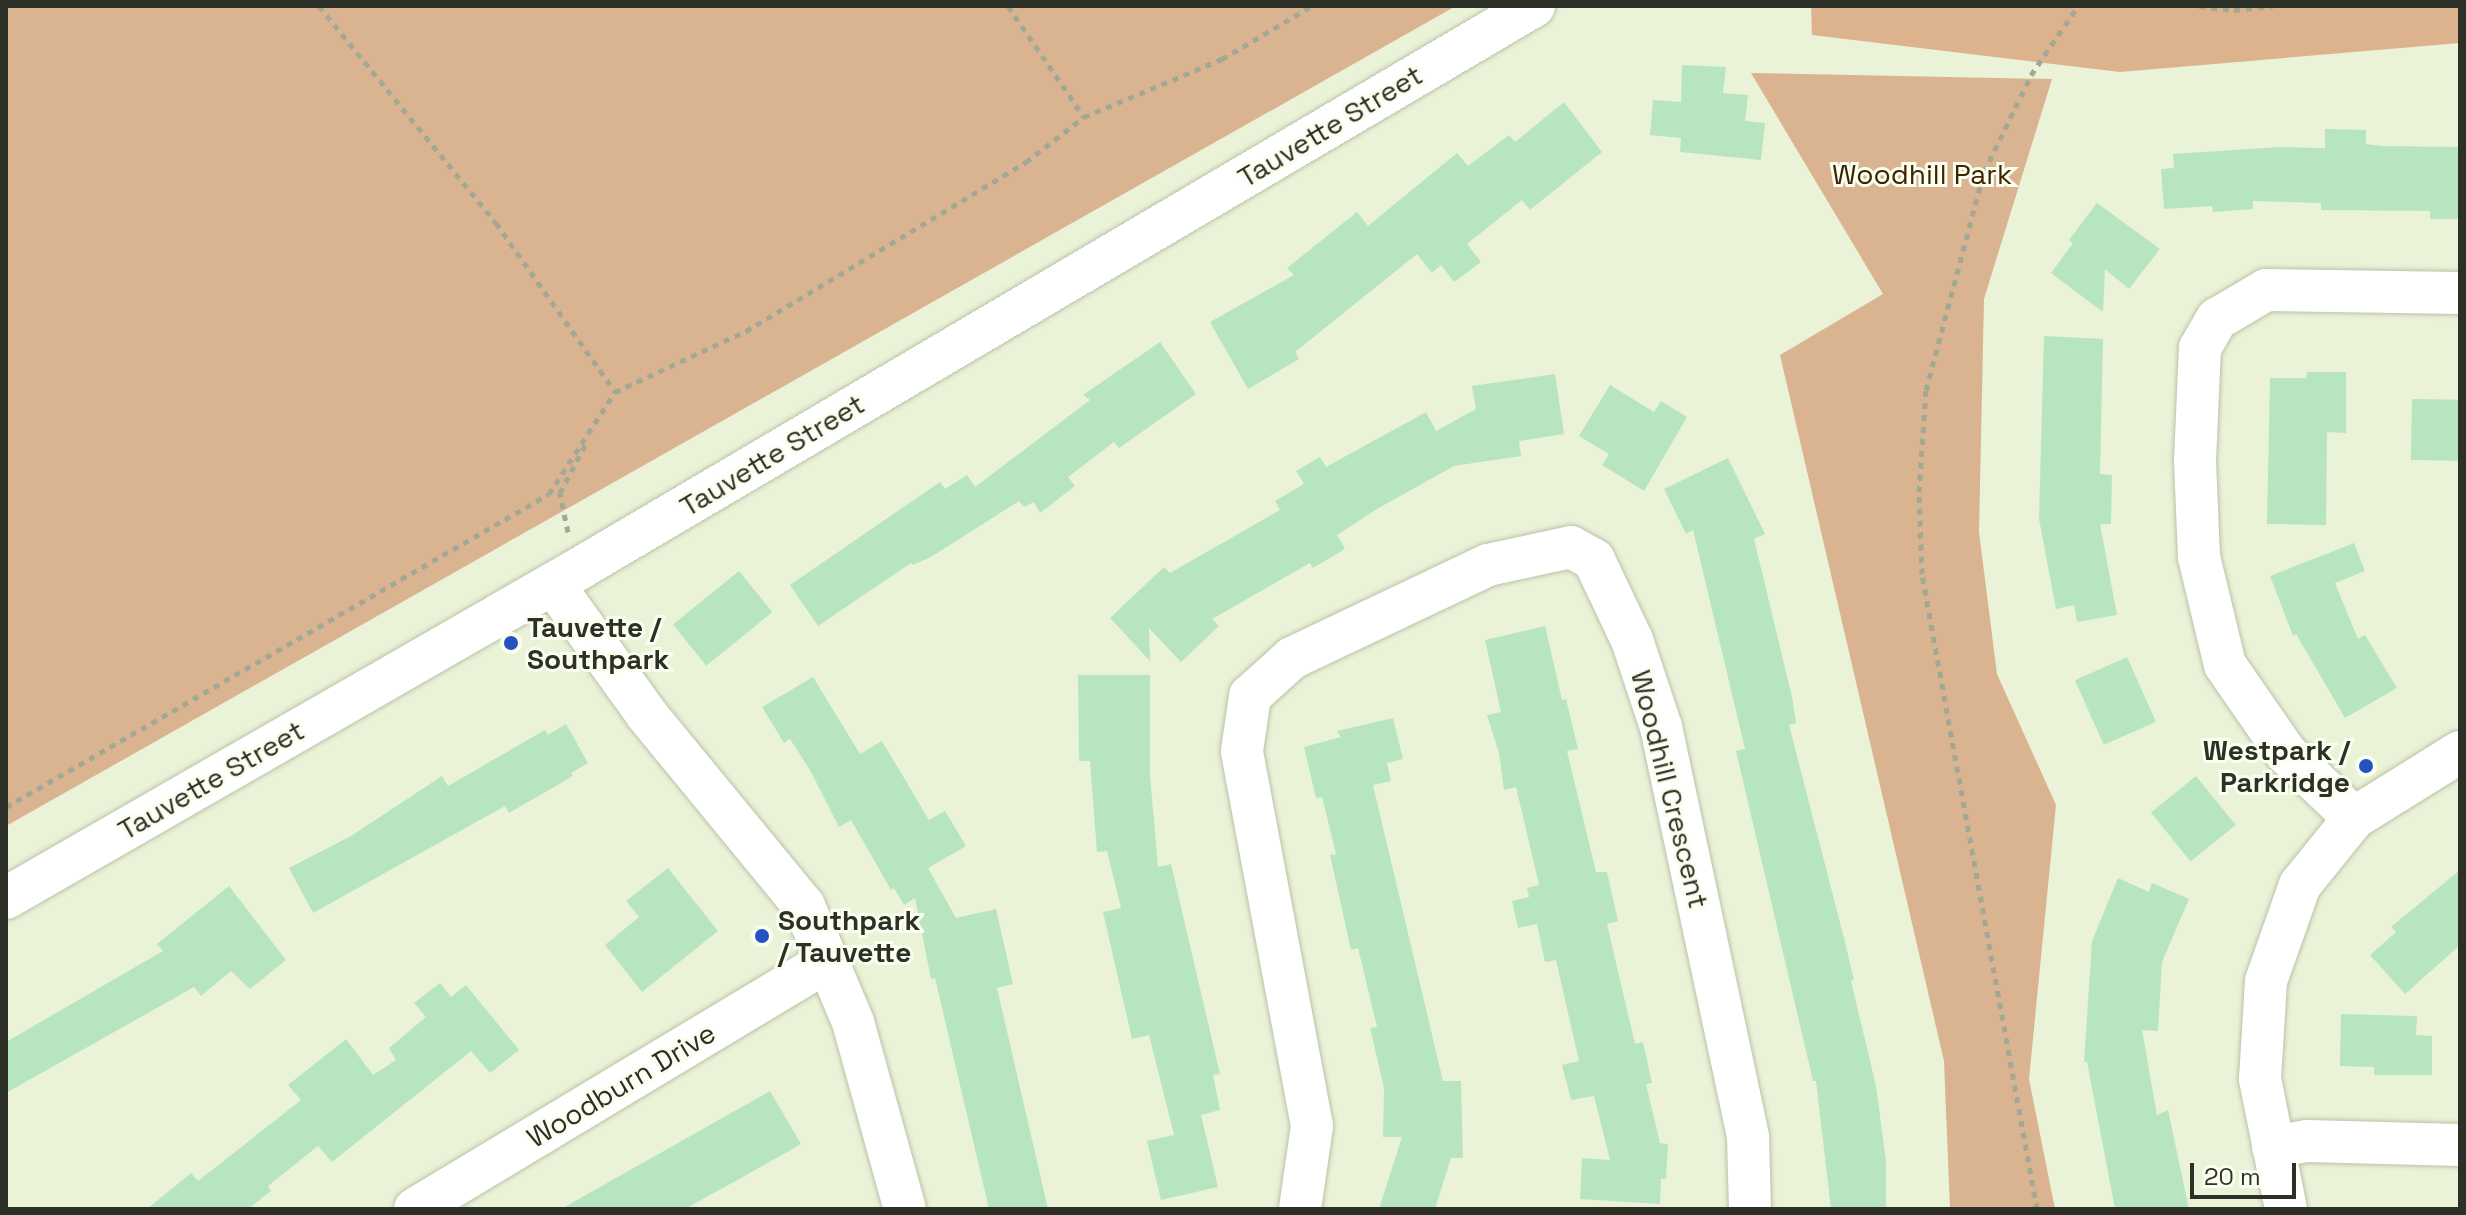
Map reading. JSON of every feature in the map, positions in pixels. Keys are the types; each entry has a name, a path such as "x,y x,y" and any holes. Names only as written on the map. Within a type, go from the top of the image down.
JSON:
{"street":[{"name":"Tauvette Street","path":"6,898 568,576 1534,6"},
{"path":"2354,818 2286,753 2225,665 2199,557 2195,461 2200,348 2217,319 2266,290 2460,293"},
{"name":"Woodhill Crescent","path":"1300,1209 1312,1126 1242,751 1250,696 1292,658 1488,565 1571,547 1594,560 1632,640 1661,727 1748,1137 1750,1209"},
{"path":"568,576 647,715 804,906 853,1022 905,1209"},
{"path":"2286,1209 2260,1079 2266,981 2300,885 2354,818 2460,752"},
{"name":"Woodburn Drive","path":"415,1209 828,961"},
{"path":"2273,1147 2307,1141 2460,1145"}],"path":[{"path":"319,6 496,223 615,392"},
{"path":"1008,6 1084,117"},
{"path":"6,807 549,494 615,392 746,331 1026,162 1084,117 1222,59 1312,6"},
{"path":"2037,1209 1922,574 1919,492 1926,390 1984,172 2031,75 2078,6"},
{"path":"2199,6 2234,10 2273,6"},
{"path":"568,576 568,532 560,493 615,392"}],"green space":[{"path":"6,6 1456,6 6,826"},
{"name":"Woodhill Park","path":"1751,73 2052,79 1984,299 1979,532 1997,674 2056,805 2029,1079 2055,1209 1950,1209 1944,1061 1780,355 1883,294"}],"shaded area":[{"path":"1811,6 2460,6 2460,43 2120,72 1812,35"}],"building":[{"path":"1682,65 1726,67 1723,93 1748,95 1745,121 1765,123 1761,160 1680,152 1681,138 1650,135 1653,100 1681,102"},
{"path":"1564,102 1602,152 1530,210 1522,200 1467,244 1481,262 1454,282 1441,265 1432,273 1417,254 1295,352 1299,359 1248,389 1210,322 1294,275 1287,268 1357,212 1368,226 1457,153 1468,166 1509,135 1515,142"},
{"path":"2325,129 2366,130 2366,144 2381,146 2460,147 2460,219 2430,219 2430,211 2321,210 2321,203 2253,201 2253,209 2213,212 2212,206 2164,209 2161,169 2174,168 2173,154 2280,147 2325,148"},
{"path":"2097,203 2160,249 2129,289 2105,269 2103,312 2051,273 2073,243 2069,240"},
{"path":"2044,336 2103,339 2100,474 2112,475 2111,524 2100,524 2117,615 2077,622 2074,605 2056,609 2039,519"},
{"path":"1160,342 1196,394 1119,448 1114,442 1068,477 1075,486 1040,513 1034,502 1024,507 1019,501 931,557 913,565 911,563 818,626 790,585 940,482 945,489 967,475 975,487 1090,400 1083,395"},
{"path":"2307,372 2346,372 2346,433 2327,432 2326,525 2267,524 2270,378 2306,378"},
{"path":"1555,374 1564,434 1519,441 1521,456 1454,466 1377,509 1337,535 1345,549 1313,568 1310,563 1212,619 1219,626 1181,662 1149,628 1150,661 1110,618 1164,567 1170,573 1280,510 1275,501 1304,484 1296,471 1320,457 1326,467 1426,412 1436,431 1476,409 1472,386"},
{"path":"1610,385 1654,412 1661,401 1687,417 1644,491 1602,465 1609,454 1579,436"},
{"path":"2412,399 2460,400 2459,461 2411,460"},
{"path":"1728,458 1765,534 1754,539 1792,697 1796,723 1789,725 1845,942 1876,1086 1886,1161 1886,1209 1831,1209 1816,1081 1813,1081 1736,751 1745,749 1693,530 1686,534 1664,489"},
{"path":"2354,543 2365,571 2335,583 2358,639 2365,635 2397,688 2345,718 2296,634 2293,636 2270,576"},
{"path":"739,571 772,612 706,666 673,624"},
{"path":"1545,626 1562,700 1566,699 1578,749 1567,751 1596,872 1607,872 1618,921 1607,924 1635,1044 1643,1042 1652,1083 1646,1084 1660,1143 1668,1144 1666,1179 1661,1179 1660,1204 1580,1199 1582,1158 1610,1160 1594,1096 1571,1100 1562,1065 1579,1061 1556,960 1545,962 1537,924 1518,928 1512,901 1529,897 1527,888 1539,885 1516,787 1504,790 1499,753 1487,715 1501,712 1485,640"},
{"path":"2127,657 2156,722 2104,745 2075,680"},
{"path":"1078,675 1150,675 1150,776 1158,867 1171,864 1220,1074 1213,1075 1220,1110 1201,1115 1218,1187 1161,1200 1147,1141 1174,1135 1149,1035 1132,1039 1103,912 1121,908 1107,851 1097,852 1090,761 1079,761"},
{"path":"813,677 860,754 882,741 929,820 945,811 966,846 928,868 956,918 996,909 1013,984 997,988 1048,1209 989,1209 935,978 931,979 915,898 904,905 894,888 891,890 851,820 839,827 810,770 790,739 784,743 762,707"},
{"path":"1393,718 1403,759 1387,763 1391,781 1373,785 1443,1081 1461,1081 1463,1158 1451,1158 1435,1209 1379,1209 1402,1137 1383,1137 1384,1088 1370,1028 1377,1027 1358,948 1351,950 1330,855 1336,854 1322,797 1316,798 1304,747 1341,737 1337,731"},
{"path":"566,724 588,763 571,773 573,776 509,813 505,806 313,913 289,868 351,836 442,776 448,786 545,730 548,735"},
{"path":"2196,776 2236,825 2191,861 2151,813"},
{"path":"668,868 718,931 642,992 605,945 639,917 626,901"},
{"path":"2460,870 2460,945 2405,994 2370,955 2396,932 2391,927"},
{"path":"2118,878 2149,892 2152,883 2189,899 2162,962 2158,1031 2142,1030 2157,1115 2168,1110 2189,1209 2115,1209 2087,1062 2084,1062 2092,941"},
{"path":"229,886 286,960 250,989 231,971 201,996 194,987 6,1093 6,1042 163,951 157,944"},
{"path":"440,983 451,997 466,985 519,1050 490,1073 471,1051 332,1162 318,1146 268,1186 271,1191 248,1209 147,1209 191,1173 198,1181 301,1100 288,1085 346,1039 373,1075 396,1060 389,1048 426,1017 414,1003"},
{"path":"2341,1014 2417,1016 2416,1035 2432,1036 2432,1075 2374,1075 2374,1067 2340,1066"},
{"path":"770,1091 801,1144 750,1173 685,1209 561,1209"}],"place":[{"name":"Tauvette / Southpark","path":"511,643"},
{"name":"Westpark / Parkridge","path":"2366,766"},
{"name":"Southpark / Tauvette","path":"762,936"}]}
